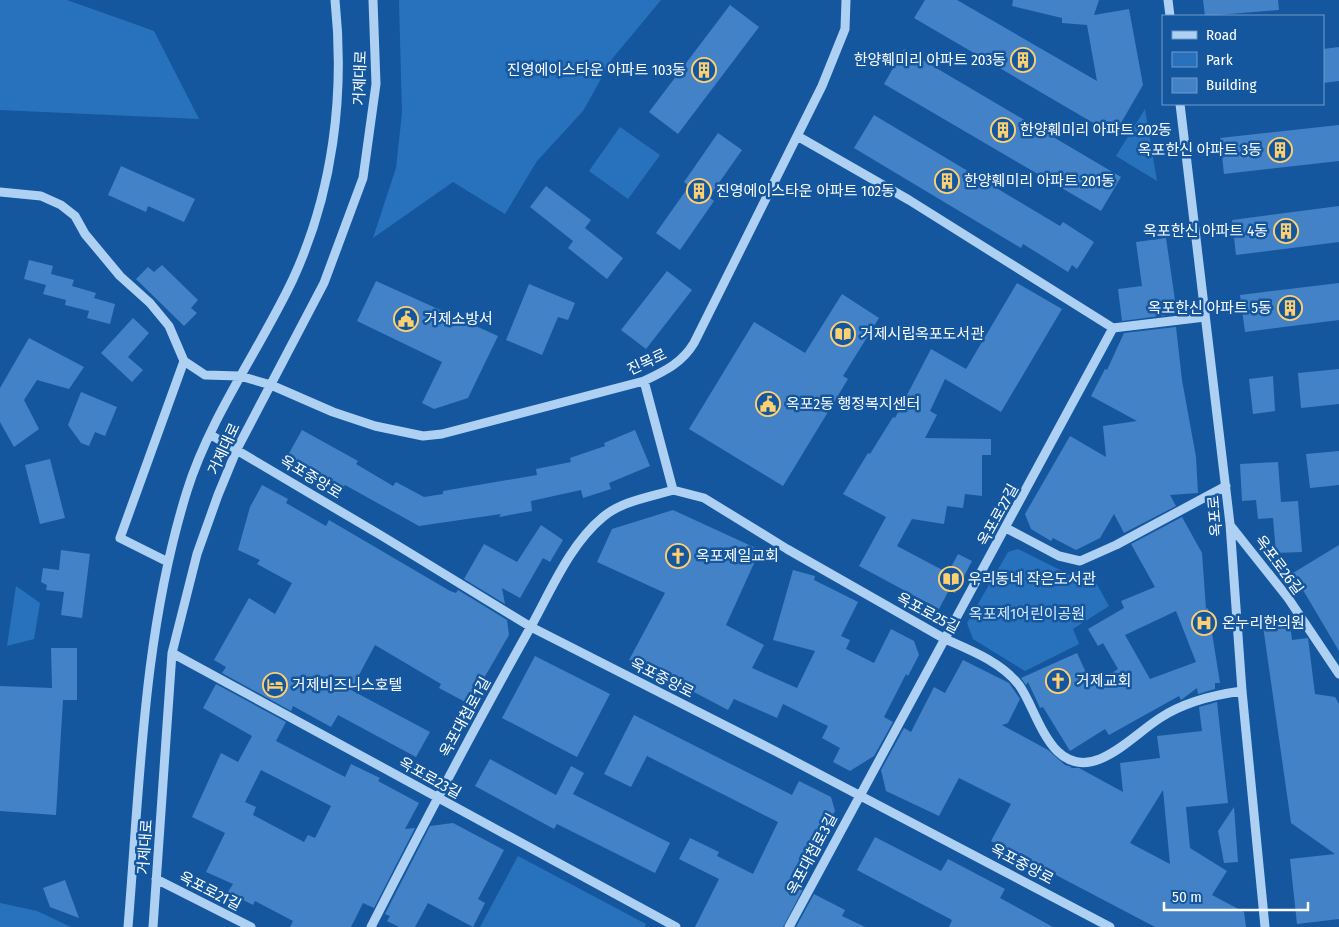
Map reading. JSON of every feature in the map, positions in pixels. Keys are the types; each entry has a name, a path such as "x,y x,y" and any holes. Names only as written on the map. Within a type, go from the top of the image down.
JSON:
{"street":[{"name":"거제대로","path":"128,927 152,646 168,562 188,489 211,435 240,376 292,280 310,240 327,183 339,93 335,0"},
{"name":"거제대로","path":"153,927 172,653 197,554 237,449 324,284 363,178 376,84 373,0"},
{"name":"진목로","path":"184,361 205,375 240,376 271,385 350,418 403,433 423,436 462,430 644,381 669,370 690,350 799,137 822,86 844,29 846,0"},
{"path":"1168,0 1170,15"},
{"name":"옥포로","path":"1180,105 1230,524 1242,691 1265,927"},
{"path":"799,137 909,200 1113,328 1205,317"},
{"path":"0,192 41,196 61,205 75,216 85,234 120,276 150,303 169,326 184,361 120,538 168,562"},
{"name":"옥포로27길","path":"859,794 1006,528 1113,328"},
{"path":"644,381 673,490"},
{"name":"옥포중앙로","path":"211,435 530,627 859,794 1110,927"},
{"path":"1006,528 1059,556 1080,561 1116,545 1226,486"},
{"name":"옥포대첩로1길","path":"371,927 437,798 530,627 584,536 603,517 618,507 673,490"},
{"name":"옥포로25길","path":"673,490 704,498 787,550 945,639 972,651 998,666 1019,685 1040,728 1054,748 1070,760 1084,762 1099,760 1161,717 1208,696 1242,691"},
{"name":"옥포로26길","path":"1230,524 1288,598 1339,674"},
{"name":"옥포로23길","path":"172,653 676,927"},
{"name":"옥포대첩로3길","path":"790,927 859,794"},
{"name":"옥포로21길","path":"156,879 250,927"}],"green space":[{"path":"0,0 67,0 154,31 199,119 0,110"},
{"path":"399,0 661,0 612,59 583,111 537,161 505,214 453,182 373,238 396,168 402,113"},
{"path":"1145,109 1157,181 1116,156"},
{"path":"620,127 660,155 628,199 589,171"},
{"name":"옥포제1어린이공원","path":"1018,549 1072,576 1090,572 1109,606 1073,629 1079,644 1025,671 973,639 967,623 1008,552"},
{"path":"16,586 40,603 34,639 7,646"},
{"path":"518,856 646,924 645,927 480,927"},
{"path":"0,903 37,911 71,927 0,927"}],"building":[{"name":"한양훼미리 아파트 203동","path":"925,0 957,0 1097,81 1087,25 1062,23 1062,18 1012,6 1013,0 1099,0 1094,15 1129,9 1143,85 1114,135 914,18"},
{"path":"1203,0 1278,0 1279,10 1205,15"},
{"name":"진영에이스타운 아파트 103동","path":"730,5 759,27 678,134 649,112"},
{"path":"1339,47 1339,81 1324,83 1324,49"},
{"name":"한양훼미리 아파트 202동","path":"904,49 1121,177 1101,211 884,84"},
{"name":"한양훼미리 아파트 201동","path":"874,115 1060,226 1063,222 1094,242 1077,269 1072,265 1068,272 1023,244 1021,248 854,148"},
{"name":"옥포한신 아파트 3동","path":"1339,125 1339,161 1224,174 1220,138"},
{"name":"진영에이스타운 아파트 102동","path":"718,133 742,150 709,197 714,201 680,250 656,233 689,186 684,182"},
{"path":"121,166 195,199 184,222 148,206 146,212 108,195"},
{"path":"546,186 591,220 585,228 623,258 607,279 568,248 573,241 530,207"},
{"name":"옥포한신 아파트 4동","path":"1339,206 1339,242 1236,255 1232,220"},
{"path":"1166,238 1176,307 1174,307 1175,314 1122,321 1118,289 1142,286 1136,242"},
{"path":"29,260 53,266 51,274 74,280 72,286 96,293 94,298 115,304 110,324 87,318 89,311 65,305 66,300 43,294 46,285 24,279"},
{"path":"162,265 198,300 191,308 197,313 184,326 136,279 148,267 154,272"},
{"path":"667,271 692,290 646,349 621,330"},
{"path":"376,281 498,336 468,398 434,409 422,403 442,362 357,321"},
{"path":"1017,283 1062,309 1001,412 945,379 930,411 937,415 925,438 991,439 991,455 982,455 982,496 965,494 963,508 947,506 944,524 912,519 897,546 948,573 958,554 972,561 955,593 949,590 939,609 859,566 886,517 843,494 868,453 870,454 893,417 895,418 931,349 966,369"},
{"name":"옥포한신 아파트 5동","path":"1339,283 1339,320 1245,332 1240,295"},
{"path":"529,284 575,303 568,320 558,317 542,355 506,340"},
{"name":"옥포2동 행정복지센터","path":"842,294 879,318 843,376 848,379 783,486 689,429 754,322 805,353"},
{"path":"133,318 149,333 128,357 143,370 132,382 101,353"},
{"path":"1176,327 1182,380 1196,457 1198,493 1170,495 1176,506 1124,533 1114,514 1100,538 1076,550 1053,538 1051,541 1031,529 1025,514 1070,436 1106,457 1103,426 1137,421 1091,396 1105,369 1107,370 1124,333"},
{"path":"29,338 84,367 69,389 37,380 24,400 39,429 14,447 0,422 0,388"},
{"path":"1339,369 1339,404 1301,408 1298,373"},
{"path":"1273,376 1275,411 1253,414 1249,379"},
{"path":"81,392 117,407 105,436 95,432 89,446 81,443 68,425"},
{"path":"302,430 358,461 356,464 393,486 396,482 424,497 443,494 443,491 537,475 536,469 571,462 570,458 605,446 604,443 635,430 650,466 609,483 611,489 583,498 581,490 531,501 532,511 499,517 501,514 419,526 345,485 343,488 287,457"},
{"path":"1339,451 1339,485 1310,488 1306,454"},
{"path":"50,459 65,518 40,524 25,465"},
{"path":"1278,462 1281,502 1298,501 1302,552 1276,553 1273,518 1258,519 1256,500 1242,501 1240,464"},
{"path":"262,485 288,499 286,503 326,526 329,520 450,591 456,593 458,590 507,620 509,635 469,704 439,688 441,684 375,645 351,690 430,732 416,757 338,715 331,727 293,706 291,711 222,673 226,667 214,660 249,598 275,614 292,583 257,564 260,560 238,550 250,507"},
{"path":"673,510 760,550 726,625 764,645 752,668 797,688 815,651 773,640 793,570 815,576 814,580 858,602 841,636 850,640 846,649 874,663 891,629 914,641 919,655 908,676 906,674 884,717 893,722 874,756 850,771 833,762 840,748 822,738 828,726 783,704 777,718 734,699 728,710 692,691 690,694 629,660 665,593 597,562 612,529"},
{"path":"1182,517 1202,553 1206,609 1208,608 1220,683 1215,683 1215,689 1198,694 1197,688 1181,700 1179,696 1109,735 1105,729 1070,751 1043,707 1040,708 1028,682 1026,685 1021,678 1077,653 1092,686 1118,669 1103,643 1098,646 1088,629 1124,608 1121,601 1155,587 1131,544","holes":["1176,611 1196,662 1150,679 1125,635"]},
{"path":"541,525 563,540 550,562 543,558 520,598 502,588 505,604 464,579 484,544 517,562"},
{"path":"1339,545 1339,651 1293,573"},
{"path":"61,550 90,554 82,618 61,615 64,592 46,590 47,585 41,582 43,568 59,570"},
{"path":"1290,623 1292,640 1308,638 1315,694 1335,697 1339,704 1339,919 1297,924 1290,859 1335,854 1291,823 1263,626"},
{"path":"51,648 77,648 77,700 63,700 56,815 0,811 0,686 52,688"},
{"path":"535,656 610,694 577,757 502,718"},
{"path":"963,660 1009,683 1020,699 1008,723 1002,725 1048,750 1065,765 1072,767 1070,768 1079,768 1123,792 1120,763 1160,758 1157,736 1202,731 1199,707 1217,702 1228,803 1186,807 1190,848 1227,871 1212,895 1244,912 1246,927 1155,927 991,841 1011,804 959,778 939,816 886,791 881,770 904,728 911,732 934,687 945,693","holes":["1163,790 1170,864 1130,843"]},
{"path":"216,684 286,722 276,741 345,777 351,764 380,778 378,781 419,803 405,829 415,828 374,908 363,903 351,927 290,927 293,921 255,901 253,905 228,892 233,884 206,872 225,833 192,817 221,753 238,762 252,736 203,708","holes":["261,770 331,806 315,838 308,835 304,842 253,815 256,807 245,802"]},
{"path":"634,715 792,795 799,781 831,797 835,811 795,885 803,889 783,927 695,927 719,879 679,859 690,838 719,852 717,856 753,874 778,822 647,756 631,787 604,774"},
{"path":"490,759 556,795 571,766 584,773 573,794 670,843 655,873 557,824 554,829 475,786"},
{"path":"1234,807 1238,862 1224,863 1218,831"},
{"path":"453,823 504,850 478,899 485,903 473,927 428,903 415,927 399,927 387,921 390,916 385,914 430,826"},
{"path":"875,837 941,871 948,859 1005,889 1000,898 1053,927 949,927 952,920 857,870"},
{"path":"65,880 79,918 50,907 43,888"},
{"path":"814,894 845,910 842,916 865,927 796,927"}],"place":[{"name":"한양훼미리 아파트 203동","path":"1023,60"},
{"name":"진영에이스타운 아파트 103동","path":"704,70"},
{"name":"한양훼미리 아파트 202동","path":"1003,130"},
{"name":"옥포한신 아파트 3동","path":"1280,150"},
{"name":"한양훼미리 아파트 201동","path":"947,181"},
{"name":"진영에이스타운 아파트 102동","path":"699,191"},
{"name":"옥포한신 아파트 4동","path":"1286,231"},
{"name":"옥포한신 아파트 5동","path":"1290,308"},
{"name":"거제소방서","path":"406,319"},
{"name":"거제시립옥포도서관","path":"843,334"},
{"name":"옥포2동 행정복지센터","path":"768,404"},
{"name":"옥포제일교회","path":"678,556"},
{"name":"우리동네 작은도서관","path":"951,579"},
{"name":"온누리한의원","path":"1204,623"},
{"name":"거제교회","path":"1058,681"},
{"name":"거제비즈니스호텔","path":"275,685"}]}
